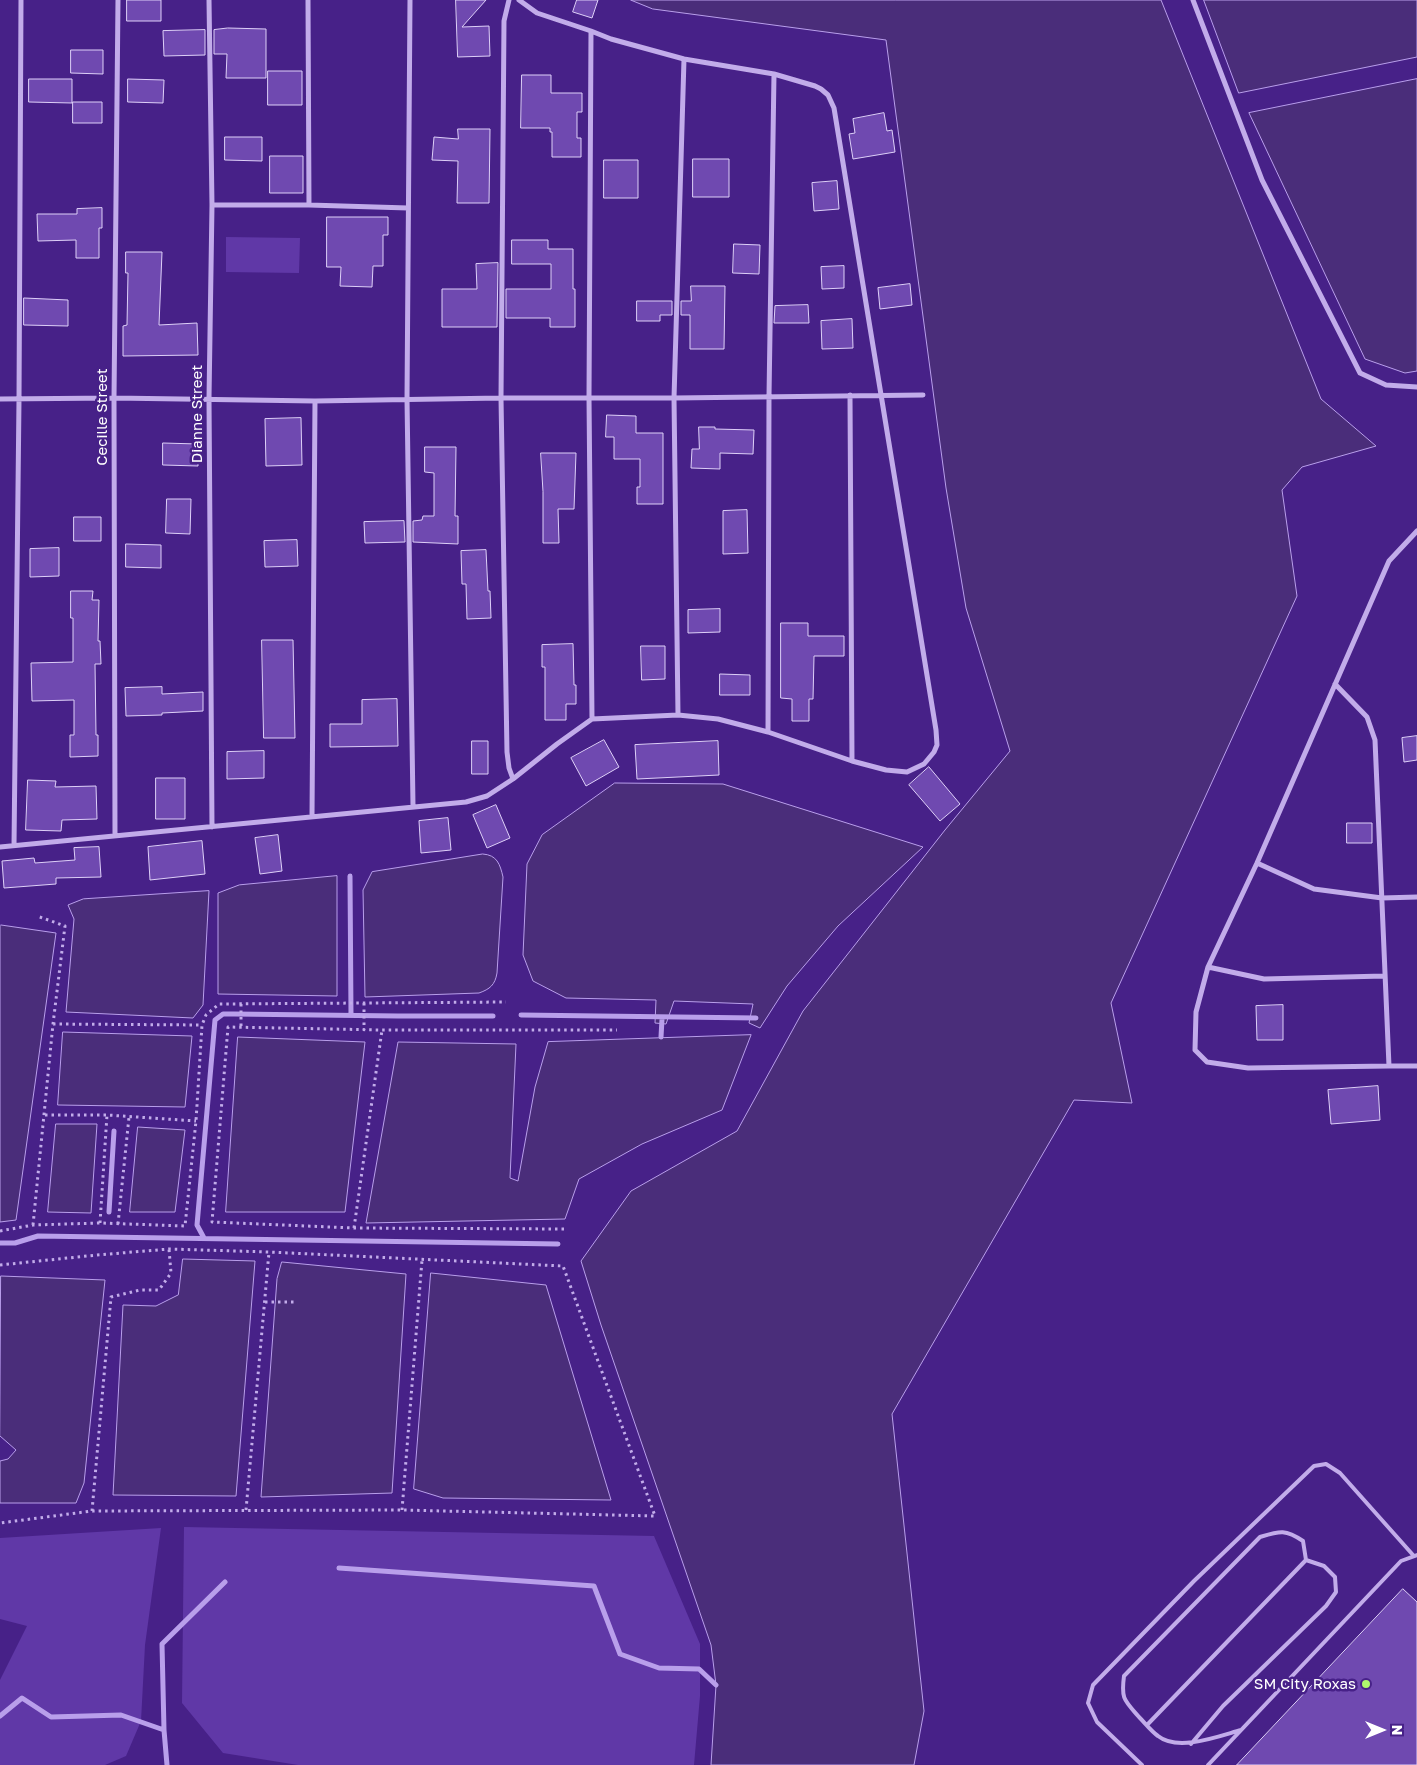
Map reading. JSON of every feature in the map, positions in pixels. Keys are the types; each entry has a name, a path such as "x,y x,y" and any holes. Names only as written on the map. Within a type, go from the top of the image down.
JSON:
{"street":[{"path":"14,845 21,0"},
{"name":"Cecille Street","path":"115,835 114,398 118,0"},
{"name":"Dianne Street","path":"209,0 212,205 209,398 212,827"},
{"path":"308,0 309,205"},
{"path":"410,0 407,400 413,806"},
{"path":"509,0 504,21 501,398 507,752 509,768 513,779"},
{"path":"0,847 466,802 487,796 513,779 592,719 678,715 718,719 768,732 852,761 886,770 907,772 924,764 934,752 937,745 936,730 834,108 828,94 821,89 774,74 684,59 611,39 537,13 519,0"},
{"path":"1193,0 1262,180 1360,373 1386,385 1417,387"},
{"path":"591,31 589,397 592,719"},
{"path":"678,715 674,398 684,59"},
{"path":"768,732 774,74"},
{"path":"212,205 408,208"},
{"path":"850,395 852,761"},
{"path":"0,400 209,398 315,401 923,395"},
{"path":"312,816 315,401"},
{"path":"1417,531 1389,561 1257,863 1208,967 1196,1012 1195,1050 1207,1062 1248,1068 1417,1066"},
{"path":"1335,684 1367,717 1375,740 1389,1066"},
{"path":"1257,863 1314,889 1382,898 1417,897"},
{"path":"1208,967 1264,979 1384,976"}],"lane":[{"path":"1142,1765 1097,1722 1088,1703 1093,1685 1194,1581 1314,1466 1326,1464 1340,1474 1415,1555 1400,1561 1208,1765"},
{"path":"1241,1730 1191,1744 1159,1738 1126,1703 1122,1692 1124,1676 1260,1536 1276,1532 1290,1532 1303,1541 1306,1560"},
{"path":"1191,1744 1223,1706 1326,1606 1336,1592 1335,1577 1324,1566 1306,1560"},
{"path":"1147,1725 1306,1560"}],"path":[{"path":"33,1224 65,926 37,916"},
{"path":"0,1231 33,1224 100,1223 185,1226 196,1121 202,1025 206,1015 219,1004 506,1002"},
{"path":"364,1003 364,1030"},
{"path":"241,1004 241,1027"},
{"path":"53,1024 202,1025"},
{"path":"564,1229 354,1228 212,1222 228,1027 364,1030 617,1030"},
{"path":"354,1228 382,1030"},
{"path":"45,1115 107,1115 196,1121"},
{"path":"100,1223 107,1115"},
{"path":"118,1224 129,1117"},
{"path":"92,1511 111,1297 140,1290 160,1290 171,1273 169,1249"},
{"path":"0,1265 97,1254 169,1249 564,1266 655,1516 402,1510 92,1511 0,1523"},
{"path":"246,1510 268,1252"},
{"path":"402,1510 422,1260"},
{"path":"265,1302 296,1302"}],"shaded area":[{"path":"631,0 1161,0 1321,399 1376,446 1302,467 1282,490 1297,596 1111,1003 1132,1103 1074,1100 892,1414 924,1711 914,1765 711,1765 716,1685 711,1645 601,1325 581,1261 631,1191 737,1131 803,1011 945,830 1010,751 966,608 946,488 886,40 653,9"},
{"path":"1204,0 1417,0 1417,57 1239,93"},
{"path":"1417,79 1417,371 1405,373 1365,359 1249,113"},
{"path":"226,237 300,238 299,273 226,272"},
{"path":"615,783 723,784 923,847 838,926 787,986 760,1028 749,1023 753,1004 674,1001 666,1024 655,1023 656,1000 566,998 533,981 523,955 527,864 542,835"},
{"path":"483,854 495,858 501,868 503,877 497,973 495,981 491,986 479,993 365,997 363,890 372,872"},
{"path":"337,876 337,996 218,994 218,893 239,885"},
{"path":"209,891 203,1005 193,1018 66,1012 74,919 68,905 83,899"},
{"path":"0,926 56,933 16,1220 0,1222"},
{"path":"63,1032 192,1036 185,1107 58,1105"},
{"path":"751,1035 722,1110 642,1144 579,1179 565,1219 366,1223 398,1042 516,1044 510,1178 518,1181 535,1087 548,1042"},
{"path":"238,1037 365,1042 345,1212 226,1212"},
{"path":"56,1124 97,1124 91,1213 48,1212"},
{"path":"138,1127 185,1130 175,1212 130,1212"},
{"path":"183,1259 255,1261 236,1496 113,1495 123,1305 156,1306 178,1295"},
{"path":"282,1262 406,1274 392,1493 261,1497 277,1279"},
{"path":"431,1273 546,1285 611,1500 443,1498 414,1489"},
{"path":"1,1276 105,1280 84,1483 76,1503 0,1503 0,1461 8,1459 16,1450 0,1436"},
{"path":"184,1527 654,1536 700,1644 700,1696 694,1765 298,1765 223,1753 182,1703"},
{"path":"161,1528 145,1645 141,1721 126,1756 105,1765 0,1765 0,1680 27,1626 0,1619 0,1538"}],"building":[{"path":"127,0 161,0 161,21 127,21"},
{"path":"456,0 486,0 462,27 489,26 490,56 458,57"},
{"path":"577,0 598,0 592,18 573,12"},
{"path":"228,28 266,29 266,78 226,78 227,54 214,54 214,30"},
{"path":"205,30 205,55 164,56 163,31"},
{"path":"71,50 103,50 103,74 71,73"},
{"path":"268,71 302,71 302,105 268,105"},
{"path":"522,75 551,75 551,93 582,93 582,112 577,112 577,138 581,138 581,157 552,157 552,132 550,132 550,128 521,128"},
{"path":"29,79 72,79 72,103 29,102"},
{"path":"128,79 164,80 163,103 128,102"},
{"path":"73,102 102,102 102,123 73,123"},
{"path":"884,113 887,131 892,130 895,152 853,159 849,134 855,133 853,119"},
{"path":"458,129 490,129 489,203 457,203 458,161 432,160 434,137 458,139"},
{"path":"225,137 262,137 262,161 225,160"},
{"path":"270,156 303,156 303,193 270,193"},
{"path":"693,159 729,159 729,197 693,197"},
{"path":"604,160 638,160 638,198 604,198"},
{"path":"837,181 839,209 814,211 812,183"},
{"path":"102,208 102,228 99,228 99,258 76,258 76,240 38,241 37,214 77,214 77,209"},
{"path":"327,217 388,217 388,235 383,235 383,266 373,266 372,287 340,286 341,267 327,267"},
{"path":"512,240 548,240 548,249 573,249 575,327 550,327 550,318 506,318 506,289 551,289 551,264 512,264"},
{"path":"734,244 760,245 759,274 733,273"},
{"path":"126,252 162,252 159,325 197,323 198,355 123,356 123,326 127,325 128,273 126,273"},
{"path":"498,263 497,327 442,327 442,289 477,289 476,264"},
{"path":"844,266 844,288 822,289 821,267"},
{"path":"910,284 912,305 880,309 878,288"},
{"path":"691,286 725,286 724,349 690,349 690,315 681,315 681,301 691,301"},
{"path":"24,298 68,300 68,326 24,325"},
{"path":"637,301 672,301 672,315 660,315 660,321 637,321"},
{"path":"808,305 809,323 774,323 775,306"},
{"path":"852,319 853,348 822,349 821,321"},
{"path":"607,415 636,416 636,433 663,433 663,504 637,504 637,487 640,487 640,459 614,459 614,437 606,437"},
{"path":"301,418 302,465 266,466 265,419"},
{"path":"699,427 754,430 753,454 720,453 720,469 691,468 692,449 699,449"},
{"path":"163,443 198,444 198,466 163,465"},
{"path":"425,447 456,447 455,516 458,516 458,544 413,542 413,521 422,520 423,516 434,516 434,473 425,472"},
{"path":"541,453 576,453 574,509 558,509 559,543 543,543"},
{"path":"167,499 191,499 190,534 166,533"},
{"path":"747,510 748,553 723,554 723,511"},
{"path":"74,517 101,517 101,541 74,541"},
{"path":"404,521 405,542 365,543 364,522"},
{"path":"297,540 298,566 265,567 264,541"},
{"path":"126,544 161,545 161,568 126,567"},
{"path":"59,548 59,576 30,577 30,549"},
{"path":"486,550 491,618 467,619 466,584 462,584 461,551"},
{"path":"71,591 93,591 92,600 99,600 98,641 100,641 101,664 95,664 98,756 70,757 70,735 74,735 74,700 32,701 31,663 73,662"},
{"path":"720,609 720,632 688,633 688,610"},
{"path":"781,623 808,623 808,636 844,636 844,656 814,656 813,699 809,699 809,721 792,721 792,699 781,698"},
{"path":"262,640 293,640 295,738 264,738"},
{"path":"573,644 576,704 566,704 566,720 545,720 545,667 542,667 542,645"},
{"path":"641,646 665,646 665,679 642,680"},
{"path":"720,674 750,675 750,695 720,695"},
{"path":"162,687 162,694 203,692 203,711 126,716 125,688"},
{"path":"397,699 398,746 330,747 330,724 362,724 362,700"},
{"path":"1417,736 1417,760 1404,762 1402,738"},
{"path":"604,740 619,767 586,786 571,758"},
{"path":"472,741 488,741 488,774 472,774"},
{"path":"718,741 719,775 637,779 635,745"},
{"path":"264,751 264,778 227,779 227,752"},
{"path":"929,767 960,804 940,821 909,785"},
{"path":"156,778 185,778 185,819 156,819"},
{"path":"28,780 56,781 55,787 96,786 97,819 62,820 61,831 26,830"},
{"path":"496,805 510,838 487,848 473,815"},
{"path":"448,818 451,850 421,853 419,821"},
{"path":"1347,823 1372,823 1372,843 1347,843"},
{"path":"278,835 282,871 260,874 255,838"},
{"path":"202,841 205,874 150,880 148,847"},
{"path":"99,847 101,877 56,878 56,884 4,888 2,861 34,858 35,863 75,860 74,848"},
{"path":"1283,1005 1283,1040 1257,1040 1256,1006"},
{"path":"1378,1086 1380,1120 1331,1124 1328,1090"},
{"name":"SM City Roxas","path":"1403,1589 1417,1602 1417,1765 1237,1765"}],"waterway":[{"path":"350,876 351,1015"},
{"path":"204,1238 197,1225 215,1020 223,1014 493,1016"},
{"path":"521,1015 756,1018"},
{"path":"661,1037 662,1019"},
{"path":"109,1212 114,1131"},
{"path":"0,1243 15,1243 38,1236 558,1244"},
{"path":"339,1568 594,1586 620,1654 659,1668 699,1669 716,1685"},
{"path":"167,1765 164,1730 162,1644 225,1582"},
{"path":"0,1716 22,1698 51,1717 121,1715 164,1730"}],"place":[{"name":"SM City Roxas","path":"1366,1684"}]}
